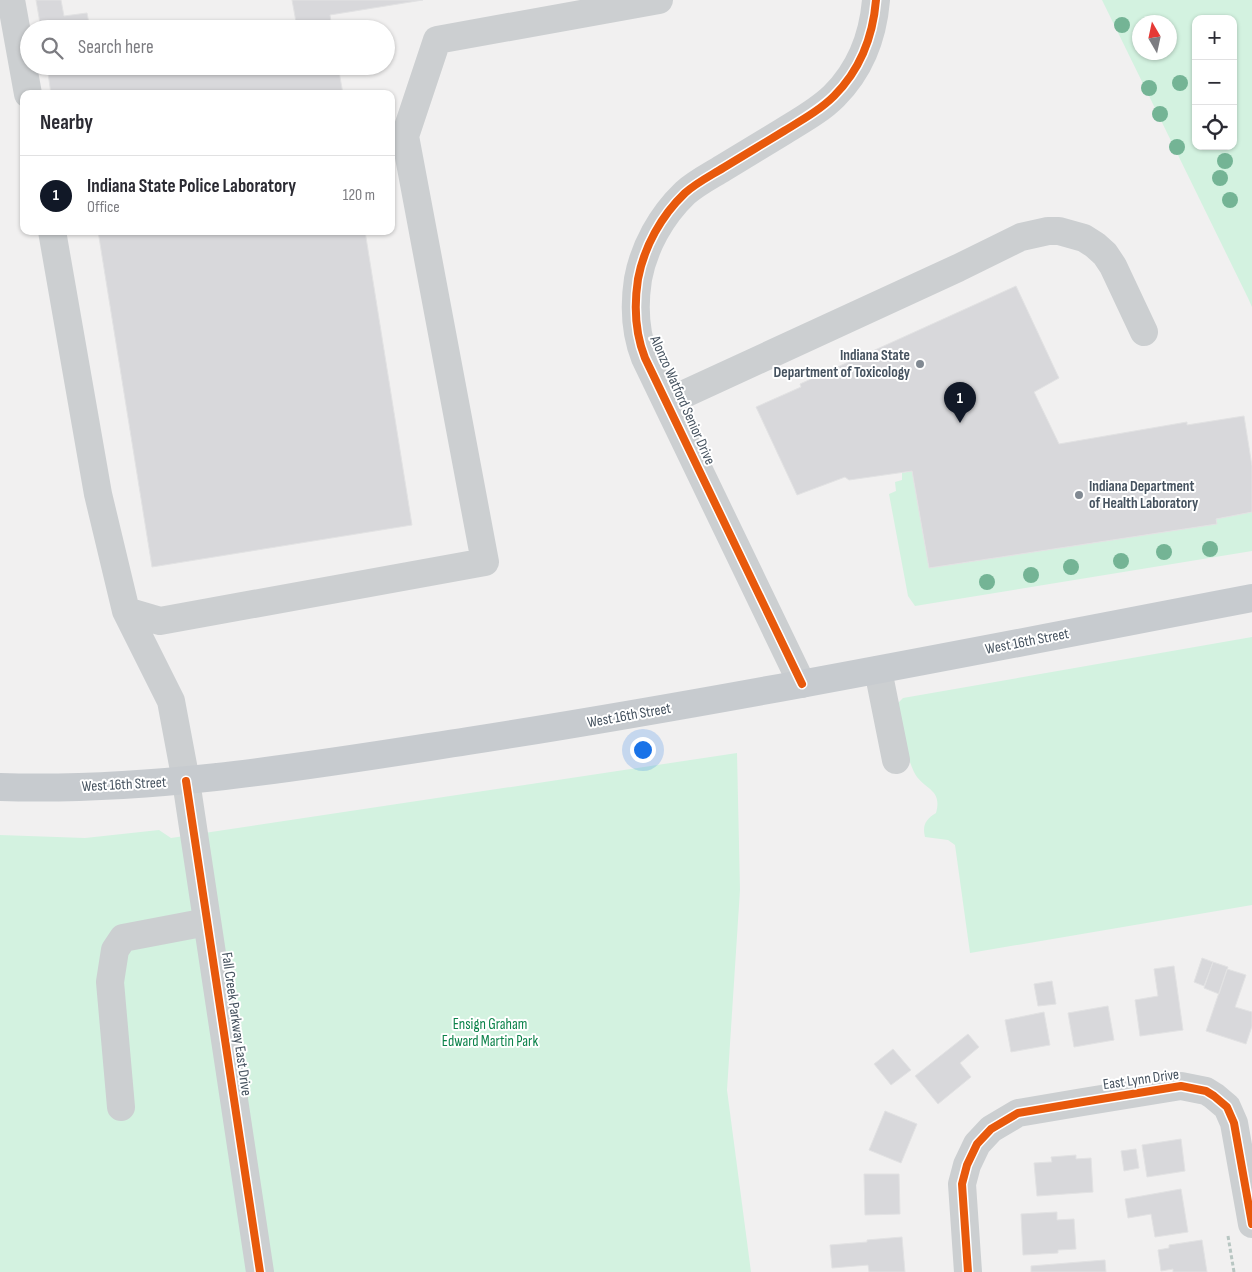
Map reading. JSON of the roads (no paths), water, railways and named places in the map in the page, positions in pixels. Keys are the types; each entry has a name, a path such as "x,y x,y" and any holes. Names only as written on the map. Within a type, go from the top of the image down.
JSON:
{"main road":[{"name":"West 16th Street","path":"0,787 99,786 186,781 354,758 510,734 802,684 1252,598"}],"street":[{"path":"11,0 20,50"},
{"path":"126,611 160,621 485,562 405,136 437,40 658,0"},
{"name":"Alonzo Watford Senior Drive","path":"802,684 645,358 637,330 637,286 642,260 647,248 668,212 685,193 706,178 811,115 844,86 860,61 866,46 873,22 876,0"},
{"path":"25,75 27,90"},
{"path":"667,402 1021,237 1048,231 1065,232 1084,238 1105,254 1113,266 1144,332"},
{"name":"Fall Creek Parkway East Drive","path":"53,235 98,494 126,611 172,701 186,781 260,1272"},
{"path":"878,670 896,760"},
{"path":"121,1107 110,982 114,950 123,938 207,922"},
{"name":"East Lynn Drive","path":"968,1272 962,1184 967,1164 977,1144 991,1129 1018,1113 1181,1086 1206,1091 1214,1096 1226,1107 1234,1123 1240,1228"}],"place":[{"name":"Indiana State Department of Toxicology","path":"920,364"},
{"name":"Indiana State Police Laboratory","path":"960,423"},
{"name":"Indiana Department of Health Laboratory","path":"1079,495"}],"park label":[{"name":"Ensign Graham Edward Martin Park","path":"490,1032"}]}
